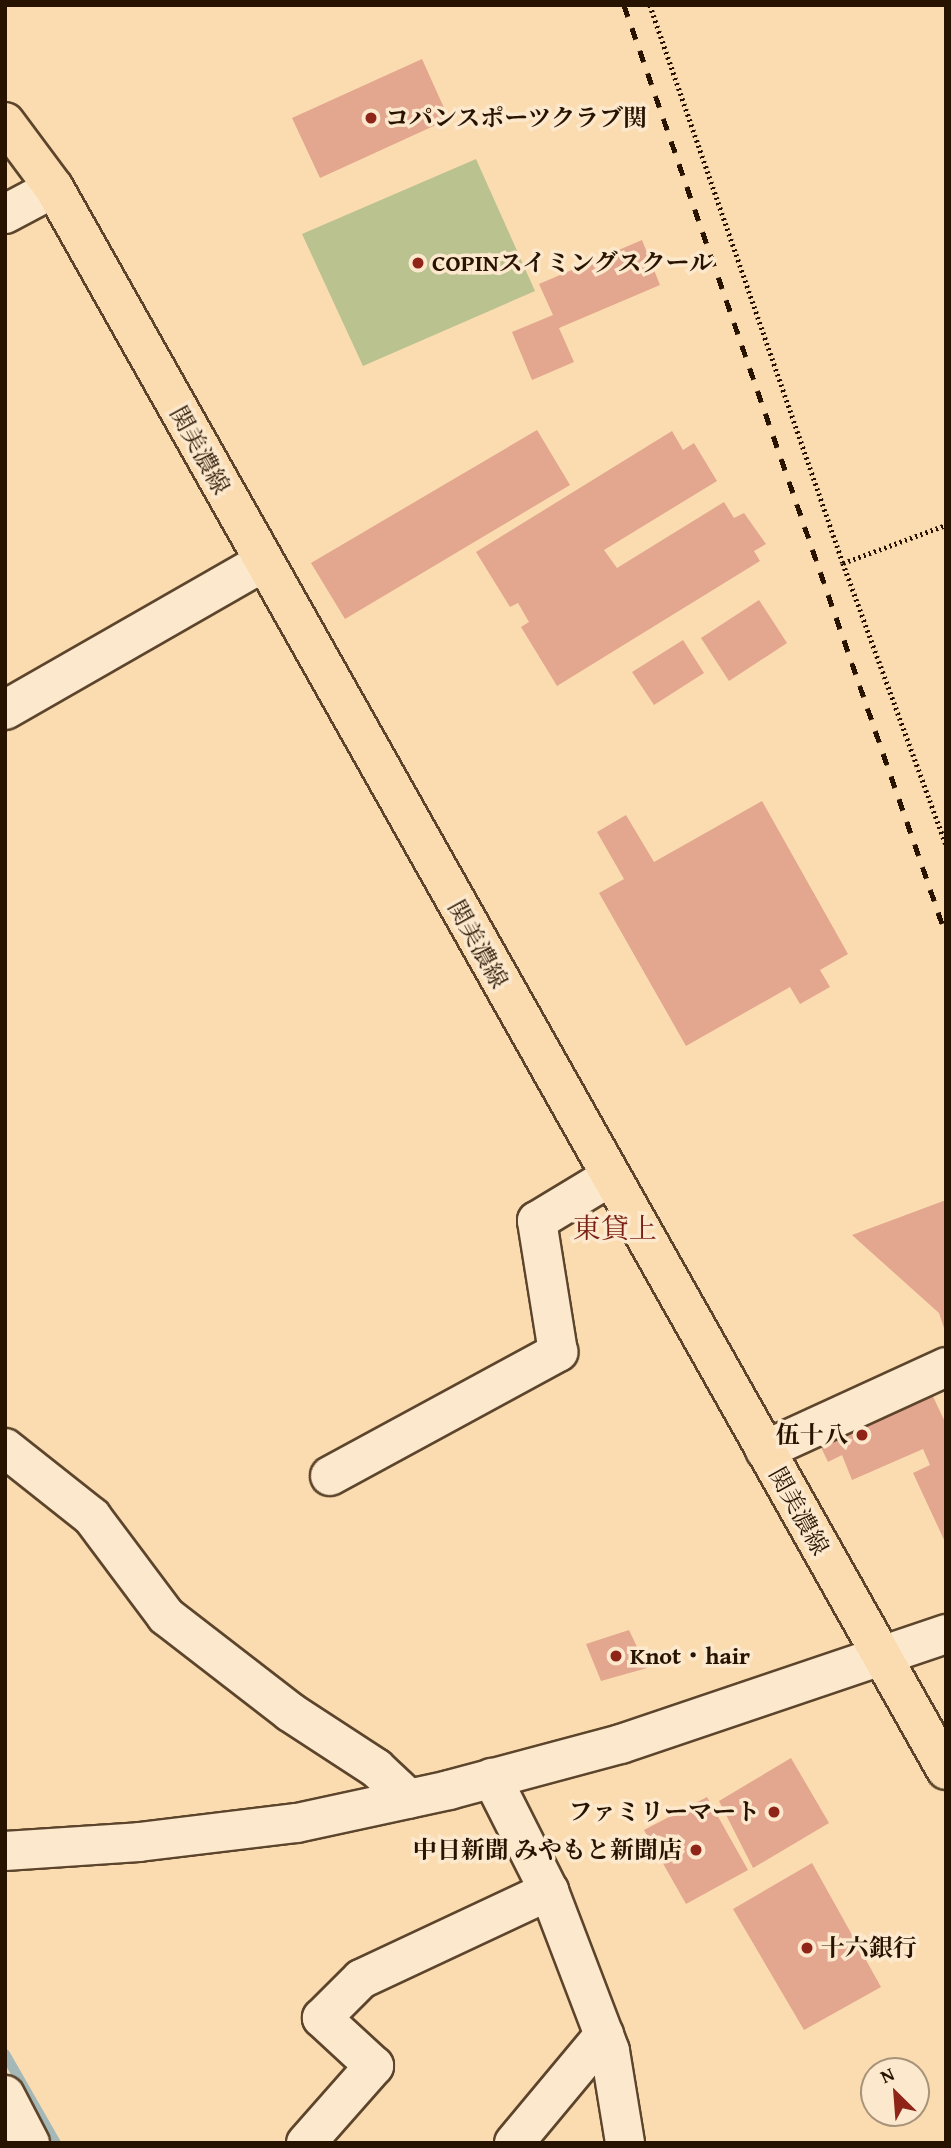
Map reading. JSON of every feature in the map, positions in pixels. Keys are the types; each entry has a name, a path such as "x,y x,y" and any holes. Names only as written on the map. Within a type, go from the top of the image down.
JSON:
{"main road":[{"name":"関美濃線","path":"5,122 54,188 262,562 946,1770"}],"street":[{"path":"5,214 54,188"},
{"path":"5,710 262,562"},
{"path":"330,1476 558,1352 537,1220 610,1177"},
{"path":"765,1450 946,1367"},
{"path":"5,1448 92,1517 166,1616 290,1712 376,1768 409,1798"},
{"path":"5,1851 139,1842 297,1823 409,1798 621,1744 946,1634"},
{"path":"492,1778 550,1891 604,2035 625,2143"},
{"path":"306,2143 374,2066 322,2018 361,1979 550,1891"},
{"path":"514,2143 604,2035"},
{"path":"5,2095 30,2143"}],"path":[{"path":"650,5 843,563 946,844"},
{"path":"843,563 946,525"}],"green space":[{"name":"COPINスイミングスクール","path":"476,159 535,291 363,366 302,234"}],"building":[{"name":"コパンスポーツクラブ関","path":"422,59 449,119 320,178 292,118"},
{"path":"642,240 660,285 559,328 574,362 532,380 512,332 553,315 539,284"},
{"path":"537,430 570,485 345,619 311,563"},
{"path":"672,431 683,450 694,443 717,481 604,550 617,568 724,502 734,518 744,513 766,544 754,551 760,561 557,686 521,627 529,622 518,603 510,607 476,552"},
{"path":"759,600 787,643 729,681 701,638"},
{"path":"683,640 704,673 654,705 632,672"},
{"path":"762,801 848,954 820,970 830,987 800,1004 790,987 686,1046 599,893 624,879 597,832 626,815 654,862"},
{"path":"946,1200 945,1331 939,1313 852,1235"},
{"path":"929,1388 946,1424 946,1544 913,1473 930,1465 923,1449 852,1480 842,1455 828,1462 817,1439"},
{"name":"Knot・hair","path":"629,1630 647,1668 601,1681 586,1644"},
{"name":"ファミリーマート","path":"791,1758 829,1823 753,1868 719,1801"},
{"name":"中日新聞 みやもと新聞店","path":"707,1797 748,1870 686,1904 644,1830"},
{"name":"十六銀行","path":"812,1863 881,1987 804,2030 733,1909"}],"waterway":[{"path":"5,2054 56,2143"}],"railway":[{"path":"624,5 946,935"}],"place":[{"name":"コパンスポーツクラブ関","path":"371,118"},
{"name":"COPINスイミングスクール","path":"418,263"},
{"name":"伍十八","path":"862,1435"},
{"name":"Knot・hair","path":"616,1656"},
{"name":"ファミリーマート","path":"774,1812"},
{"name":"中日新聞 みやもと新聞店","path":"696,1850"},
{"name":"十六銀行","path":"807,1948"}],"district":[{"name":"東貸上","path":"615,1228"}]}
